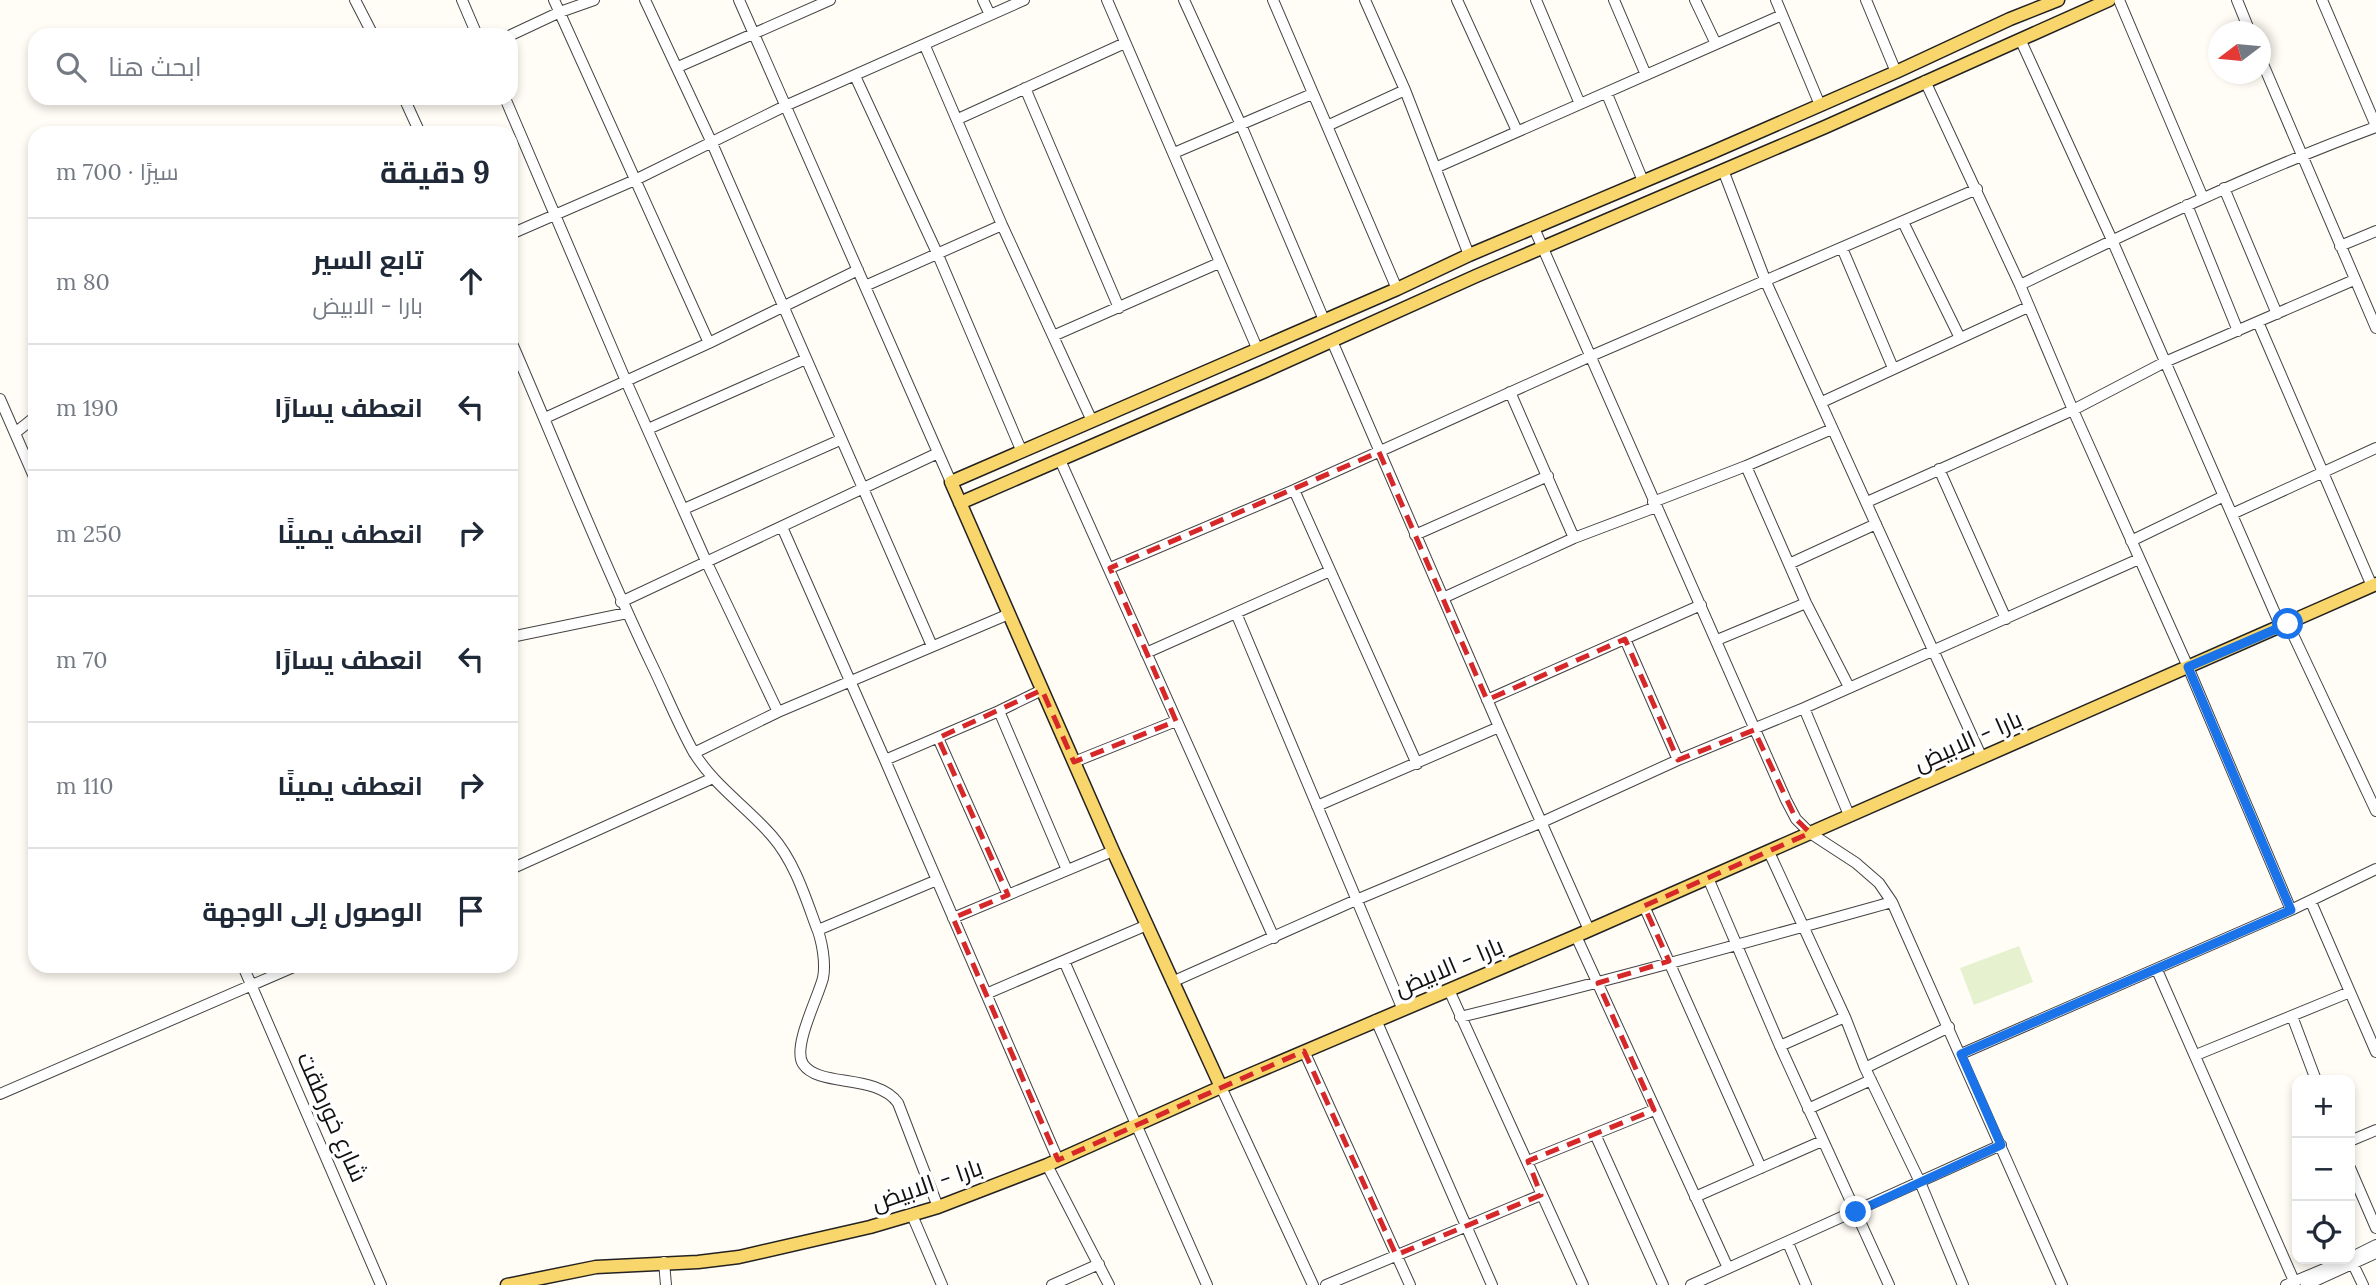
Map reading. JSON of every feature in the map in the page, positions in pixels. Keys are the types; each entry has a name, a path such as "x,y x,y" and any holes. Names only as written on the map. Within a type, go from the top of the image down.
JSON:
{"main road":[{"path":"1220,1087 1112,850 951,482 2058,0"},
{"path":"960,503 2109,0"},
{"name":"بارا - الابيض","path":"507,1285 596,1267 698,1262 739,1257 870,1227 938,1207 1053,1162 1220,1087 1590,930 2374,585"}],"street":[{"path":"355,0 369,28"},
{"path":"462,0 475,28"},
{"path":"554,0 709,343"},
{"path":"518,32 594,0"},
{"path":"645,0 711,141 932,646"},
{"path":"739,0 951,482"},
{"path":"983,0 990,15"},
{"path":"518,231 635,180 785,106 1024,0"},
{"path":"1107,0 1257,348"},
{"path":"1184,0 1241,125 1324,320"},
{"path":"1273,0 1397,289"},
{"path":"1365,0 1405,90 1469,255"},
{"path":"1457,0 1517,131"},
{"path":"1536,0 1580,104"},
{"path":"1614,0 1646,75"},
{"path":"1695,0 1716,44"},
{"path":"1776,0 1820,105"},
{"path":"1867,0 1896,72"},
{"path":"2119,0 2203,198"},
{"path":"2237,0 2246,21"},
{"path":"2020,285 2224,188 2301,154 2376,127 2322,0"},
{"path":"678,67 825,1"},
{"path":"1435,169 1782,15"},
{"path":"2020,39 2232,514 2376,811"},
{"path":"958,119 1125,43"},
{"path":"925,46 1002,225 1092,421"},
{"path":"855,76 939,255 1022,452"},
{"path":"1925,81 2020,285 2188,667 2291,910"},
{"path":"2271,83 2354,280 2372,309 2376,328"},
{"path":"1025,88 1119,308"},
{"path":"1327,126 1405,90"},
{"path":"1174,153 1312,94"},
{"path":"1607,94 1643,181"},
{"path":"407,105 417,126"},
{"path":"508,105 517,126"},
{"path":"518,128 626,382 706,561 778,712"},
{"path":"1723,170 1766,282 1982,758"},
{"path":"2224,188 2277,314"},
{"path":"1110,568 1380,452 1591,355 1977,189"},
{"path":"2188,205 2238,331"},
{"path":"1903,222 1960,338"},
{"path":"864,286 1002,225"},
{"path":"1534,228 1717,640 1754,730 1796,819 1810,833 1856,863 1879,883 1892,902 2062,1285"},
{"path":"2340,246 2376,231"},
{"path":"1842,248 1893,368"},
{"path":"1054,336 1219,263"},
{"path":"545,418 709,343 858,270"},
{"path":"1867,502 2073,410 2165,362 2354,280"},
{"path":"1822,402 2028,307"},
{"path":"2258,322 2374,585"},
{"path":"1332,341 1590,930"},
{"path":"518,357 621,602 694,753 713,778 774,838 795,873 818,930 824,975 799,1050 803,1064 815,1074 866,1084 884,1090 893,1097 898,1103 938,1207"},
{"path":"648,429 806,359"},
{"path":"1510,392 1574,538"},
{"path":"0,399 28,463"},
{"path":"15,433 28,423"},
{"path":"1443,598 1574,538 1832,429"},
{"path":"684,509 841,440"},
{"path":"2232,514 2376,448"},
{"path":"621,602 938,453"},
{"path":"1060,460 1274,938"},
{"path":"1746,466 1806,603 1849,687"},
{"path":"1939,469 2006,619"},
{"path":"1415,535 1548,476"},
{"path":"1294,490 1417,764"},
{"path":"2131,541 2224,496"},
{"path":"1789,564 1876,524"},
{"path":"782,527 886,760 986,994 1053,1162 1109,1285"},
{"path":"1172,982 1356,900 1541,823 1678,760 1754,730 2139,559"},
{"path":"1146,653 1330,571"},
{"path":"1717,640 1806,603"},
{"path":"1487,700 1701,605"},
{"path":"518,636 627,613"},
{"path":"1236,613 1403,1010"},
{"path":"694,753 850,680 1009,614"},
{"path":"1625,639 1678,760"},
{"path":"886,760 1042,690"},
{"path":"1804,708 1849,815"},
{"path":"999,711 1067,870"},
{"path":"1074,762 1176,721"},
{"path":"1317,806 1499,727"},
{"path":"939,738 1008,895"},
{"path":"518,866 713,778"},
{"path":"953,918 1112,850"},
{"path":"1769,852 1865,1068 1920,1182 1963,1285"},
{"path":"1961,1054 2311,902 2376,869"},
{"path":"1708,878 1822,1141 1889,1285"},
{"path":"818,930 937,880"},
{"path":"1460,1017 1598,983 1669,961 1892,902"},
{"path":"2311,902 2376,1052"},
{"path":"1644,906 1761,1168"},
{"path":"986,994 1147,925"},
{"path":"1576,936 1728,1268"},
{"path":"1064,961 1207,1285"},
{"path":"2157,970 2196,1055 2290,1283 2340,1264"},
{"name":"شارع خورطقت","path":"246,973 381,1285"},
{"path":"0,1094 281,973"},
{"path":"1449,990 1583,1285"},
{"path":"2196,1055 2350,992"},
{"path":"2292,1016 2314,1075"},
{"path":"1780,1046 1844,1017"},
{"path":"1376,1020 1492,1285"},
{"path":"1865,1068 1949,1027"},
{"path":"1304,1051 1410,1285"},
{"path":"1808,1109 1871,1080"},
{"path":"1220,1087 1314,1285"},
{"path":"1528,1161 1654,1110"},
{"path":"2355,1139 2376,1130"},
{"path":"1595,1134 1663,1285"},
{"path":"1695,1197 1822,1141"},
{"path":"1691,1285 1712,1281 1728,1268 2001,1145"},
{"path":"2355,1180 2376,1228"},
{"path":"1326,1285 1541,1195"},
{"path":"912,1215 942,1285"},
{"path":"1788,1243 1806,1285"},
{"path":"2355,1257 2376,1245"},
{"path":"2355,1259 2376,1253"},
{"path":"664,1262 666,1285"},
{"path":"1052,1285 1099,1264"},
{"path":"2306,1285 2343,1264"},
{"path":"2352,1264 2362,1285"}],"highlighted area":[{"path":"1379,452 1487,700 1625,639 1678,760 1754,730 1796,819 1810,833 1644,906 1669,961 1598,983 1654,1110 1528,1161 1541,1195 1396,1255 1304,1051 1058,1160 953,918 1008,895 938,738 1042,690 1074,762 1176,721 1110,568"}],"green space":[{"path":"2019,946 2033,982 1974,1005 1960,968"}],"route":[{"path":"1856,1212 2001,1145 1961,1054 2291,910 2188,667 2288,624"}]}
